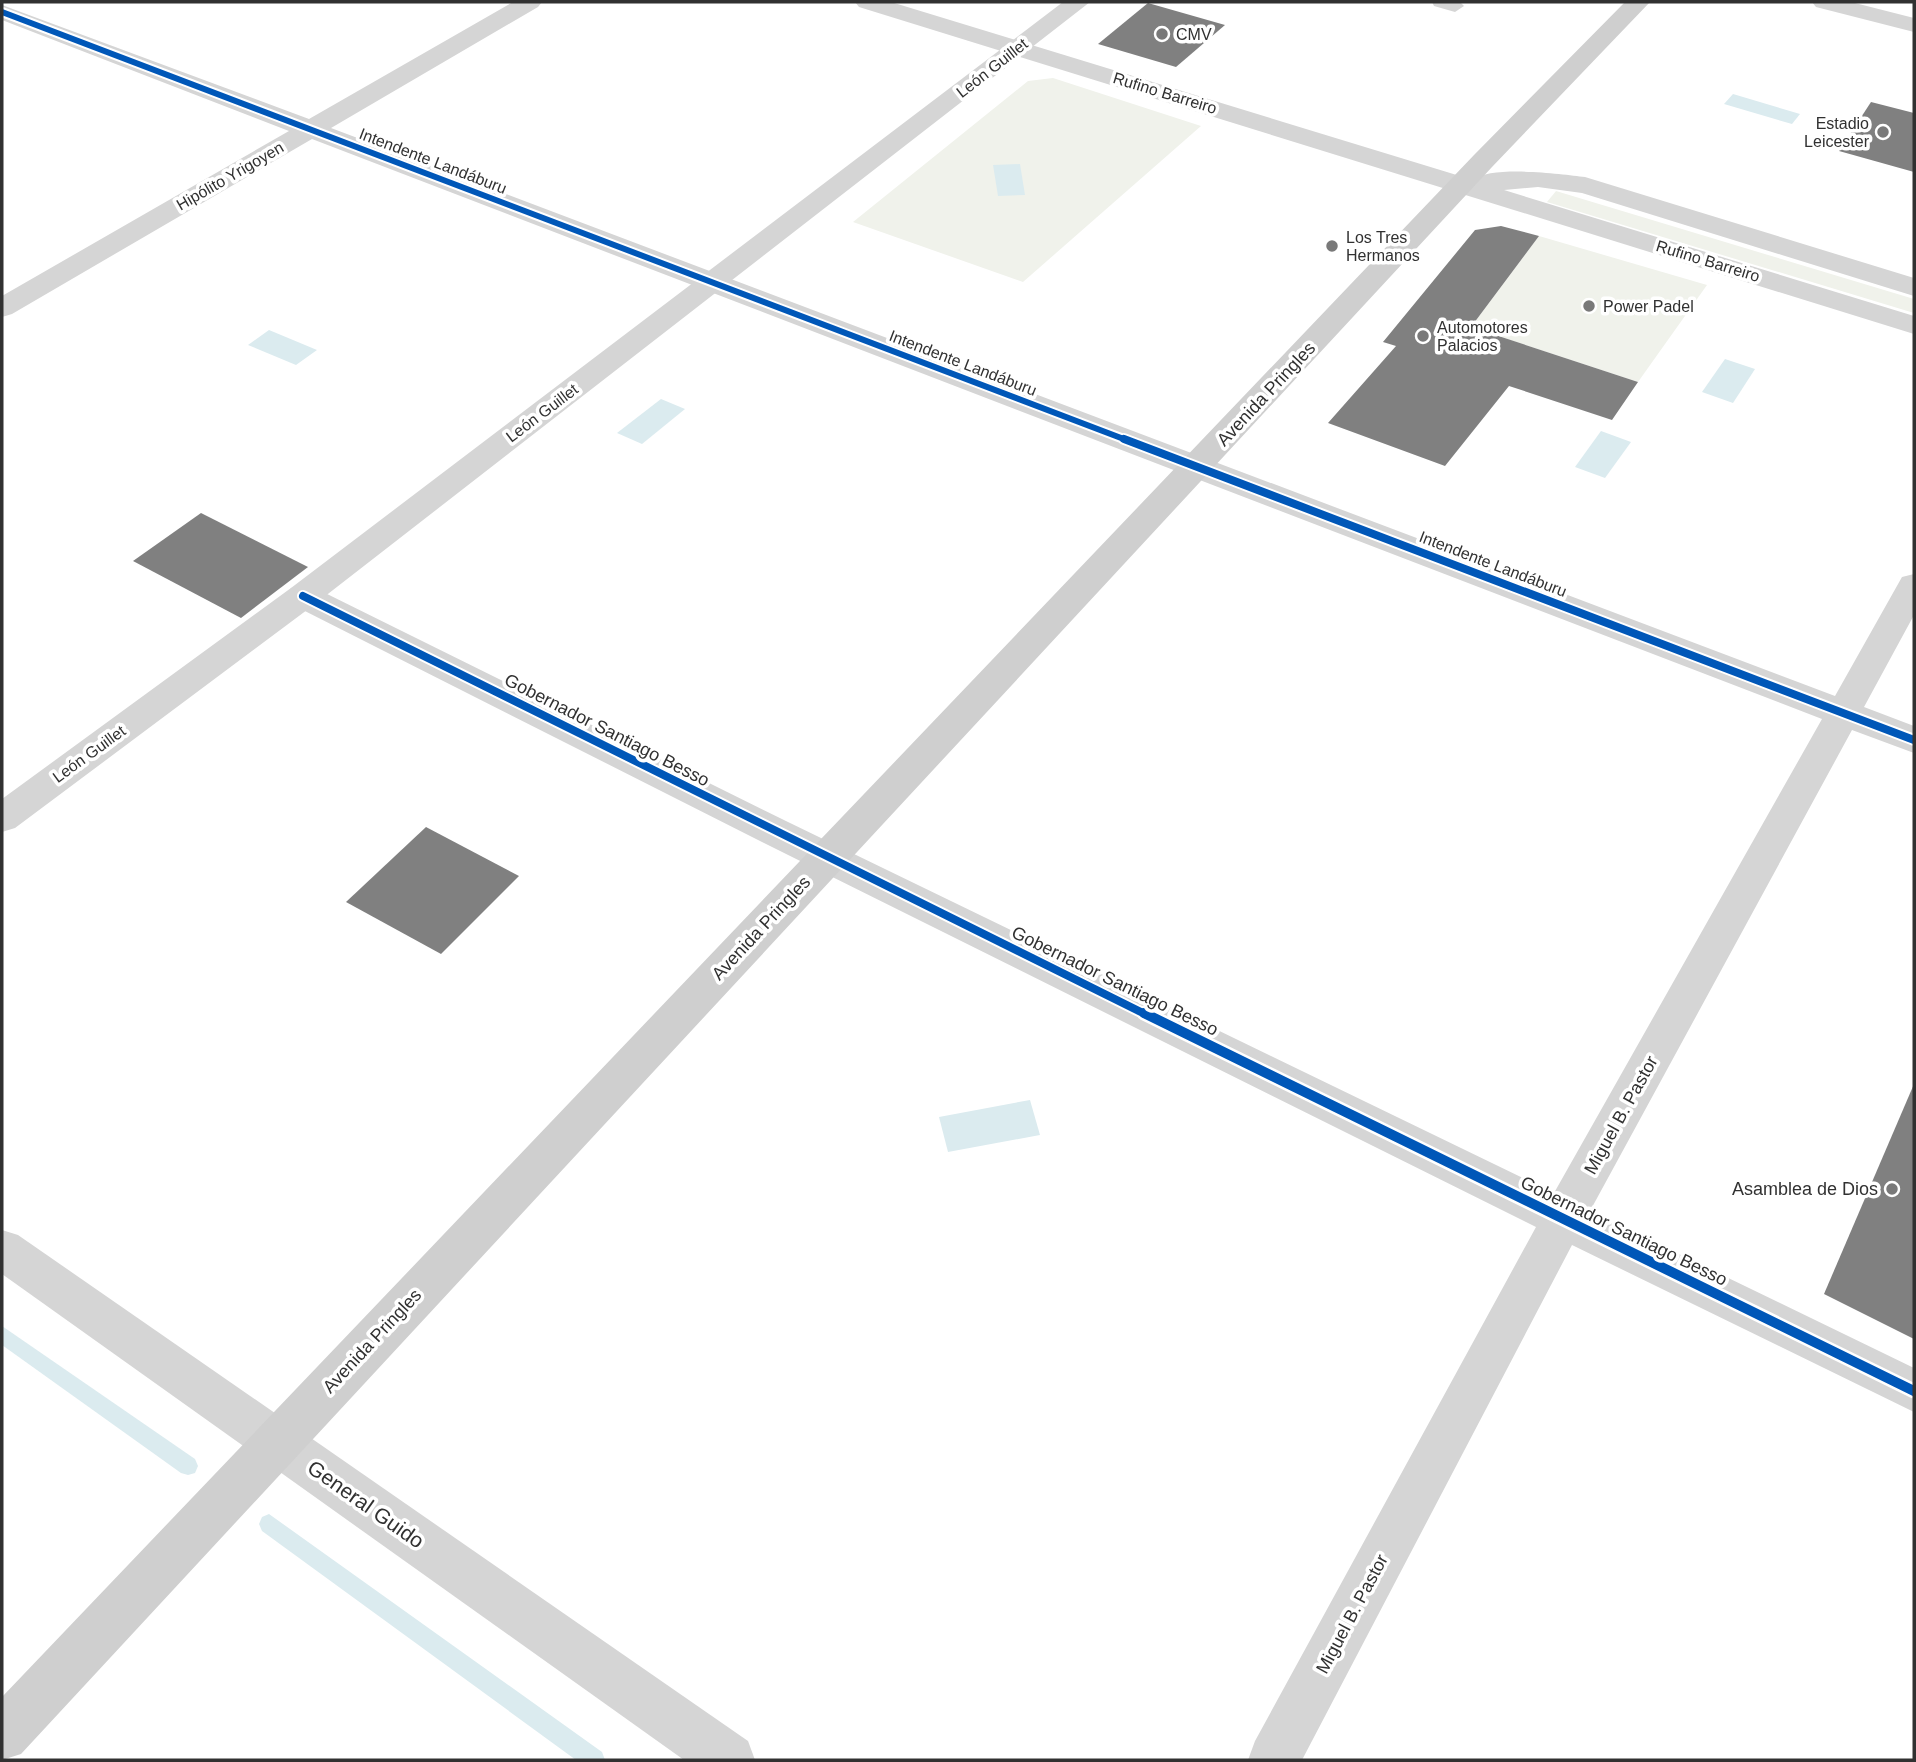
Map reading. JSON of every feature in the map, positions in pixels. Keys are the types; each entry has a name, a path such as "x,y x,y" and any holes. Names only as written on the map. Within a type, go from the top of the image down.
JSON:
{"main road":[{"name":"Avenida Pringles","path":"2,1735 1462,184 1638,2"}],"street":[{"name":"Hipólito Yrigoyen","path":"2,307 530,2"},
{"name":"Rufino Barreiro","path":"867,2 1914,325"},
{"name":"León Guillet","path":"2,818 303,596 1078,2"},
{"path":"1824,2 1914,25"},
{"name":"Intendente Landáburu","path":"2,12 1914,740"},
{"name":"Rufino Barreiro","path":"1462,184 1538,179 1585,184 1914,287"},
{"name":"Miguel B. Pastor","path":"1274,1760 1563,1219 1914,584"},
{"name":"Gobernador Santiago Besso","path":"303,596 827,858 1914,1391"},
{"name":"General Guido","path":"2,1250 729,1760"}],"shaded area":[{"path":"1053,78 1201,126 1023,282 853,222 1028,81"},
{"path":"1733,94 1800,114 1792,124 1724,104"},
{"path":"1020,164 1025,195 998,196 993,165"},
{"path":"1556,191 1914,299 1914,313 1547,202"},
{"name":"Power Padel","path":"1539,236 1707,285 1638,382 1471,327"},
{"path":"269,330 317,350 296,365 248,345"},
{"path":"1725,359 1755,369 1733,403 1702,392"},
{"path":"661,399 685,409 642,444 617,433"},
{"path":"1601,431 1631,442 1605,478 1575,467"},
{"path":"1030,1100 1040,1135 948,1152 939,1117"}],"building":[{"name":"CMV","path":"1148,3 1225,25 1176,67 1098,44"},
{"name":"Estadio Leicester","path":"1871,102 1914,113 1914,172 1839,151"},
{"path":"1501,226 1539,236 1471,327 1638,382 1612,420 1509,386 1445,466 1328,423 1396,346 1383,342 1475,230"},
{"path":"201,513 308,567 241,618 133,561"},
{"path":"426,827 519,876 441,954 346,902"},
{"name":"Asamblea de Dios","path":"1914,1084 1914,1339 1824,1294"}],"waterway":[{"path":"2,1334 188,1466"},
{"path":"269,1524 594,1760"}],"cycle path":[{"path":"2,12 1914,740"},
{"path":"303,596 775,832 1914,1391"}],"place":[{"name":"CMV","path":"1162,34"},
{"name":"Estadio Leicester","path":"1883,132"},
{"name":"Los Tres Hermanos","path":"1332,246"},
{"name":"Power Padel","path":"1589,306"},
{"name":"Automotores Palacios","path":"1423,336"},
{"name":"Asamblea de Dios","path":"1892,1189"}]}
